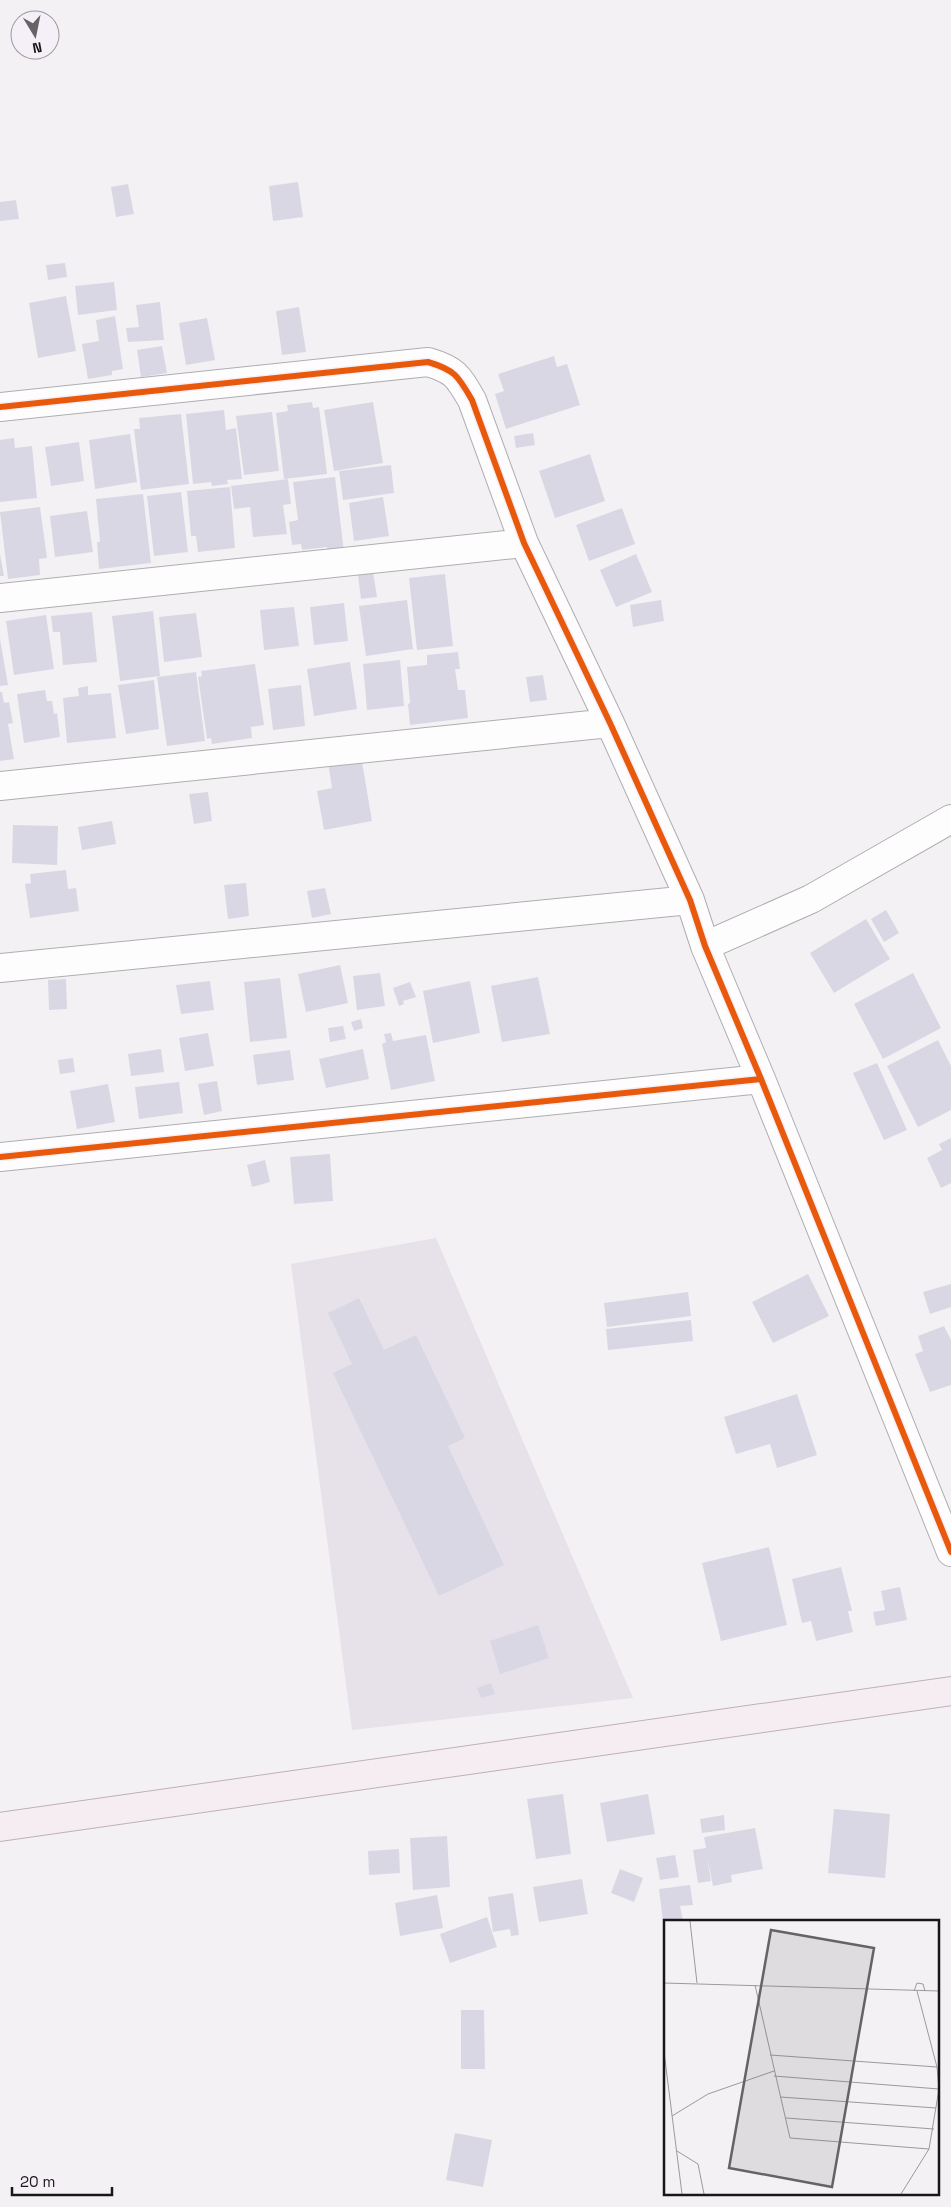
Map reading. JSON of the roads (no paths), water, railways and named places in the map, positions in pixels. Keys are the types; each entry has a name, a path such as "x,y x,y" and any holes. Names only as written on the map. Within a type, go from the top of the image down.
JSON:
{"main road":[{"path":"0,1827 951,1691"}],"street":[{"path":"0,407 428,362 448,368 460,380 472,400 524,543 610,723 690,900 706,946 951,1552"},
{"path":"0,598 524,543"},
{"path":"0,786 610,723"},
{"path":"706,946 811,899 951,819"},
{"path":"0,968 690,900"},
{"path":"0,1158 761,1079"}]}
